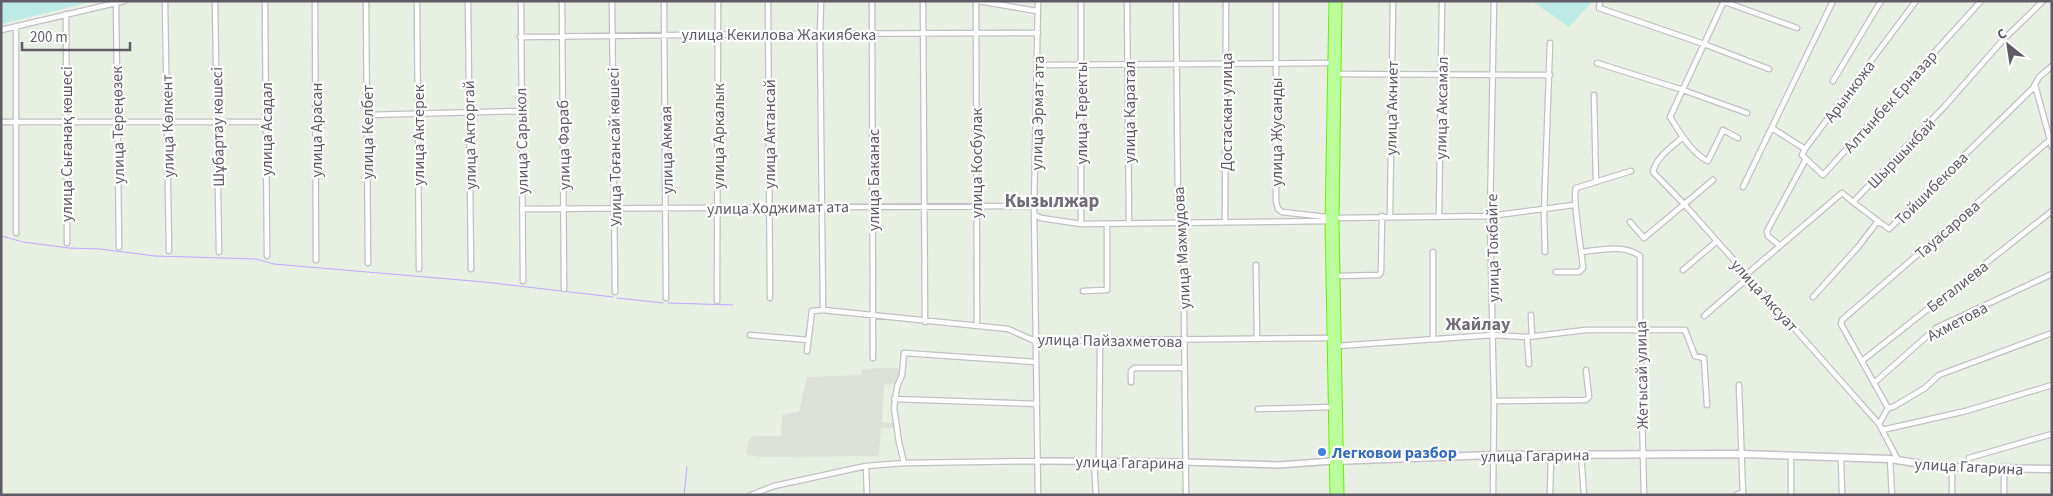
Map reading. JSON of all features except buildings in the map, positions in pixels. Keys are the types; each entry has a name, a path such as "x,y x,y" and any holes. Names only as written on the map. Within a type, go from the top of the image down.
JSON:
{"highway":[{"path":"1333,1 1331,338 1332,407 1340,495"},
{"path":"1334,495 1338,346 1332,219 1338,1"}],"main road":[{"name":"улица Гагарина","path":"1336,461 1493,455 1741,454 1890,459 1952,468 2052,469"}],"street":[{"path":"1,30 124,1"},
{"name":"улица Көлкент","path":"165,1 169,251"},
{"name":"Шұбартау көшесі","path":"215,1 219,252"},
{"name":"улица Асадал","path":"265,1 267,256"},
{"name":"улица Арасан","path":"315,1 316,260"},
{"name":"улица Келбет","path":"366,1 368,263"},
{"name":"улица Актерек","path":"418,1 419,269"},
{"name":"улица Акторгай","path":"468,1 471,269"},
{"name":"улица Сарыкол","path":"521,1 523,281"},
{"name":"улица Фараб","path":"562,1 564,289"},
{"name":"Улица Тоғансай көшесі","path":"612,1 615,292"},
{"name":"улица Акмая","path":"664,1 667,208 666,298"},
{"name":"улица Аркалык","path":"717,301 718,1"},
{"name":"улица Актансай","path":"768,1 770,298"},
{"path":"807,351 812,311 823,310 821,1"},
{"name":"улица Баканас","path":"872,1 873,358"},
{"path":"923,1 926,207 925,322"},
{"path":"977,1 1037,10"},
{"name":"улица Косбулак","path":"977,1 975,32 977,326"},
{"name":"улица Эрмат ата","path":"1038,1 1034,206 1038,495"},
{"name":"улица Теректы","path":"1080,1 1082,224"},
{"name":"улица Каратал","path":"1127,1 1129,223"},
{"name":"улица Махмудова","path":"1176,1 1178,209 1183,222 1186,495"},
{"name":"Достаскан улица","path":"1225,222 1226,1"},
{"name":"улица Жусанды","path":"1276,1 1276,206 1282,212 1332,219"},
{"name":"улица Акниет","path":"1390,216 1393,1"},
{"name":"улица Аксамал","path":"1439,216 1442,1"},
{"name":"улица Токбайге","path":"1493,495 1494,401 1490,216 1494,1"},
{"path":"1600,1 1599,8 1704,44 1769,69"},
{"path":"1738,138 1723,130 1708,161 1694,150 1670,117 1723,1 1797,28"},
{"path":"1743,187 1833,1"},
{"path":"1833,80 1881,1"},
{"name":"Арынкожа","path":"1805,149 1916,1"},
{"name":"Алтынбек Ерназар","path":"1806,159 1823,175 1981,1"},
{"name":"Шыршыкбай","path":"1704,316 1780,246 1842,193 1853,202 1945,106 2002,41 2043,1"},
{"name":"улица Тереңөзек","path":"116,3 119,247"},
{"name":"улица Сығанақ көшесі","path":"66,14 67,243"},
{"path":"16,28 16,233"},
{"name":"улица Кекилова Жакиябека","path":"520,37 1038,33"},
{"path":"1546,252 1544,209 1550,43"},
{"path":"1038,65 1332,63"},
{"path":"1597,63 1683,90 1747,113"},
{"name":"Тойшибекова","path":"1813,297 1878,221 1889,229 2052,66"},
{"path":"1337,74 1550,76"},
{"path":"2034,84 2052,147"},
{"path":"1594,95 1596,182"},
{"path":"367,114 521,111"},
{"path":"1,122 266,122"},
{"path":"1772,128 1805,149 1802,155 1806,159 1767,231 1768,236 1780,246"},
{"name":"улица Аксуат","path":"1684,137 1654,166 1653,172 1685,205 1879,424 1898,461"},
{"name":"Тауасарова","path":"1862,361 1842,324 1842,320 2050,140"},
{"path":"1556,272 1581,271 1583,268 1578,220 1574,205 1576,188 1631,171"},
{"path":"1630,222 1644,238 1713,180"},
{"path":"1853,202 1878,221"},
{"path":"1035,215 1041,218 1082,224 1225,222 1382,216 1490,216 1574,205"},
{"name":"улица Ходжимат ата","path":"522,209 1034,206"},
{"name":"Бегалиева","path":"1862,361 2052,211"},
{"path":"1336,276 1379,275 1381,272 1382,216"},
{"path":"1083,291 1107,290 1107,224"},
{"path":"1683,270 1717,241"},
{"name":"Жетысай улица","path":"1582,252 1609,249 1633,251 1640,256 1644,495"},
{"path":"1433,252 1433,339"},
{"path":"1256,265 1257,340"},
{"name":"Ахметова","path":"1874,384 1936,328 2052,274"},
{"name":"улица Пайзахметова","path":"823,310 925,322 1008,329 1035,341 1184,341 1331,338"},
{"path":"1528,364 1531,315"},
{"path":"1338,346 1493,335 1530,336 1586,330 1685,330 1694,356 1704,358 1707,405"},
{"path":"1879,424 1888,408 1925,388 1939,375 2052,333"},
{"path":"750,335 808,340"},
{"path":"1096,495 1100,341"},
{"path":"904,463 899,442 894,399 896,387 902,375 904,353 1036,362"},
{"path":"1862,361 1888,408"},
{"path":"1131,382 1131,371 1134,368 1185,368"},
{"path":"1494,401 1586,400 1589,397 1586,370"},
{"path":"1736,495 1743,494 1739,385"},
{"path":"1882,430 1966,411 2052,385"},
{"path":"894,399 1037,404"},
{"path":"1258,409 1332,407"},
{"path":"1969,458 2052,434"},
{"path":"1581,454 1584,495"},
{"path":"1550,495 1551,455"},
{"path":"1791,455 1792,495"},
{"path":"1841,457 1842,495"},
{"path":"1890,459 1892,495"},
{"name":"улица Гагарина","path":"751,495 774,486 866,466 904,463 1097,461 1278,465 1336,461"},
{"path":"866,466 867,495"},
{"path":"1952,468 1952,495"},
{"path":"2004,468 2004,495"}],"shaded area":[{"path":"1,1 94,1 2,24"},
{"path":"1532,1 1593,1 1569,27"},
{"path":"898,368 899,375 894,384 884,385 882,422 893,423 893,428 881,428 879,456 763,457 747,455 748,441 753,436 781,436 782,415 799,411 807,377 862,375 862,370"}],"waterway":[{"path":"1,236 23,242 69,248 100,249 155,256 256,259 274,264 484,282 613,297"},
{"path":"617,298 663,303"},
{"path":"668,303 733,305"},
{"path":"684,495 687,467"}],"place":[{"name":"Легковои разбор","path":"1322,452"}],"district":[{"name":"Кызылжар","path":"1052,200"},
{"name":"Жайлау","path":"1478,324"}]}
